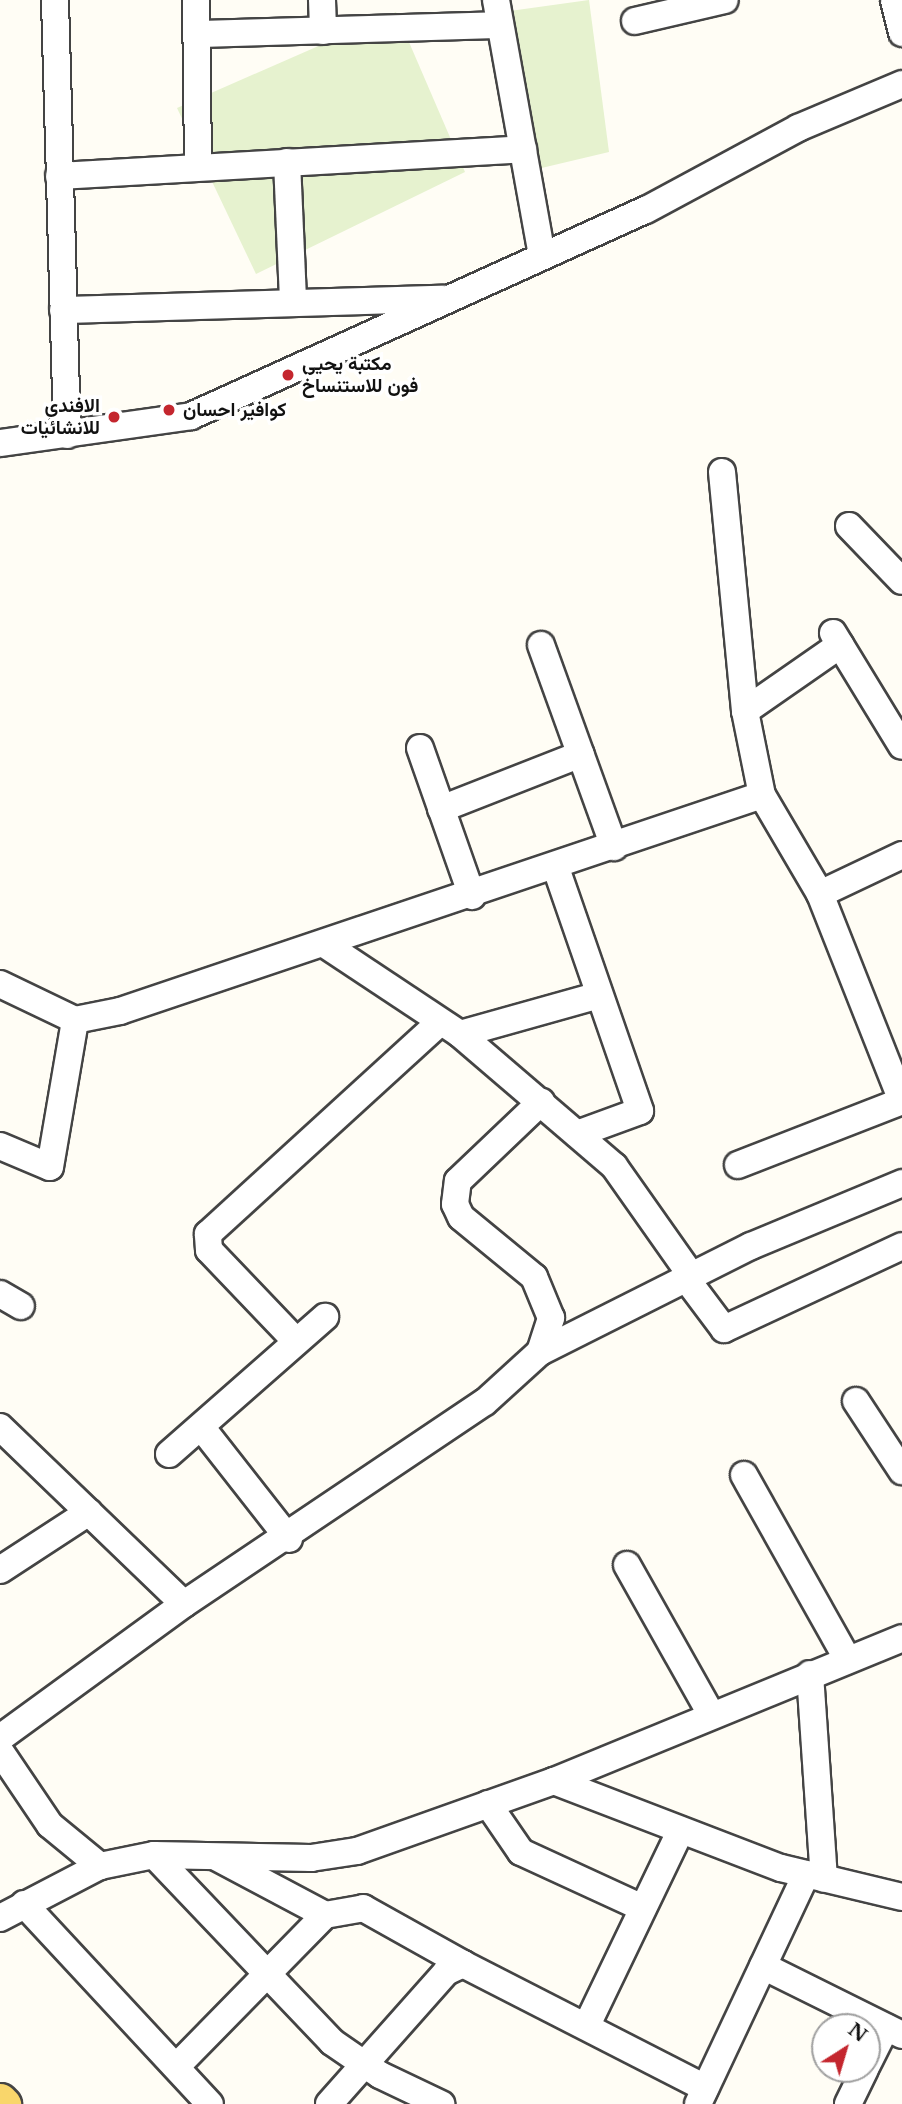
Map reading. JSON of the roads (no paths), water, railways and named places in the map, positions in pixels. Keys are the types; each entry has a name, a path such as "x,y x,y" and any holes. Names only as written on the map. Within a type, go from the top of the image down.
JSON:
{"main road":[{"path":"0,2100 4,2104"}],"street":[{"path":"55,0 67,435"},
{"path":"196,0 198,167"},
{"path":"322,0 323,31"},
{"path":"635,21 724,0"},
{"path":"894,0 902,33"},
{"path":"197,34 323,31 498,12 542,256"},
{"path":"0,443 191,416 452,299 798,128 902,84"},
{"path":"60,176 523,149"},
{"path":"287,162 293,303"},
{"path":"63,310 452,299"},
{"path":"722,472 745,711 762,795 820,894 902,1101 738,1165"},
{"path":"849,526 896,565"},
{"path":"745,711 836,639 902,746"},
{"path":"541,645 614,847"},
{"path":"420,748 472,896"},
{"path":"441,809 581,754"},
{"path":"0,984 75,1020 326,945 762,795"},
{"path":"820,894 902,855"},
{"path":"556,868 596,996 640,1111 577,1134"},
{"path":"326,945 450,1029 577,1134 641,1199 724,1329 902,1246"},
{"path":"294,1339 209,1250 208,1234 450,1029 596,996"},
{"path":"0,1146 50,1167 75,1020"},
{"path":"540,1352 551,1318 534,1277 461,1217 455,1204 458,1181 541,1102"},
{"path":"0,1738 184,1604 289,1539 485,1402 540,1352 688,1276 902,1183"},
{"path":"169,1454 202,1428 294,1339 325,1317"},
{"path":"856,1401 902,1471"},
{"path":"0,1427 184,1604"},
{"path":"202,1428 289,1539"},
{"path":"744,1475 848,1660"},
{"path":"0,1570 89,1512"},
{"path":"627,1565 711,1714"},
{"path":"0,1918 24,1903 100,1866 154,1855 311,1858 357,1851 554,1781 711,1714 902,1638"},
{"path":"176,2067 325,1915 363,1908 463,1964 587,2025 702,2096 763,1966 815,1876 810,1674"},
{"path":"0,1751 50,1825 100,1866"},
{"path":"554,1781 681,1830 815,1876 902,1897"},
{"path":"488,1804 521,1852 643,1908"},
{"path":"587,2025 681,1830"},
{"path":"210,1854 325,1915"},
{"path":"154,1855 266,1974 363,2065 442,2104"},
{"path":"24,1903 210,2104"},
{"path":"328,2104 446,1972 463,1964"},
{"path":"763,1966 894,2031 881,2048"},
{"path":"848,2104 858,2083"}],"place":[{"name":"مكتبة يحيى فون للاستنساخ","path":"288,375"},
{"name":"كوافير احسان","path":"169,410"},
{"name":"الافندي للانشائيات","path":"114,417"}]}
